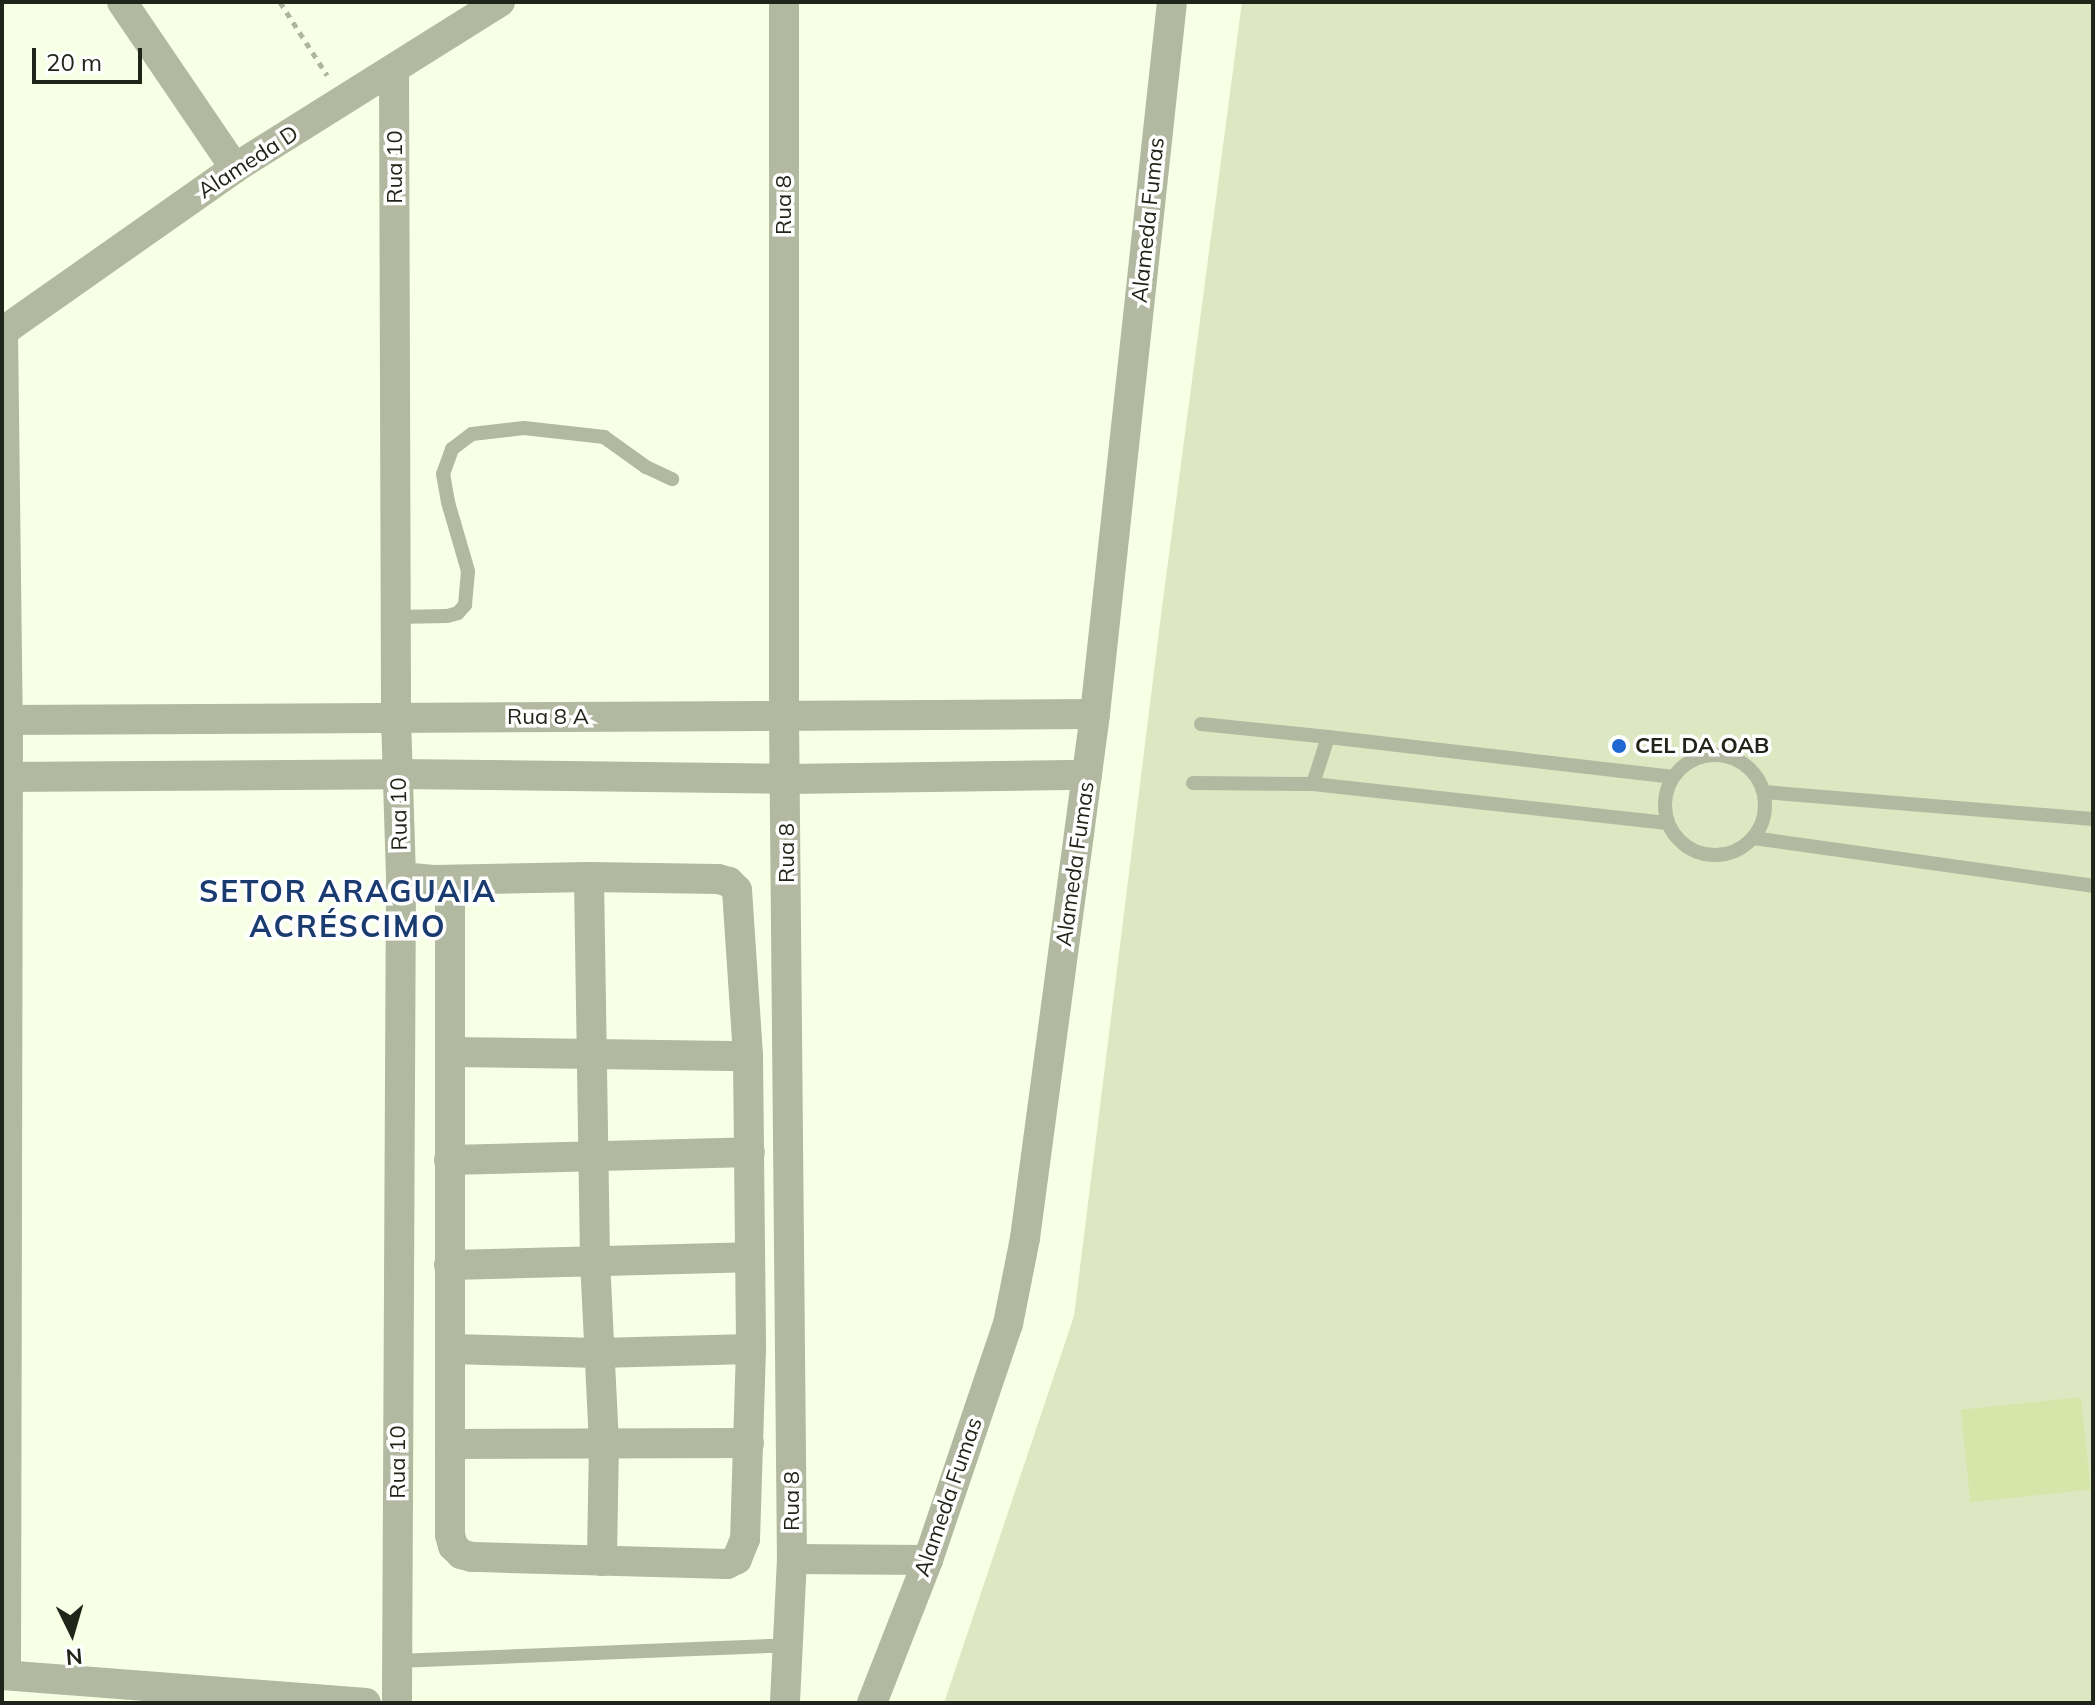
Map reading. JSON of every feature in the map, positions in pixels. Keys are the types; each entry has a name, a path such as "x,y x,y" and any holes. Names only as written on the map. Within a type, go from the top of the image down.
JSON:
{"street":[{"path":"122,2 235,168"},
{"name":"Alameda D","path":"2,332 235,168 500,2"},
{"name":"Rua 8","path":"784,2 784,715 792,1559 785,1703"},
{"name":"Alameda Fumas","path":"872,1703 928,1560 1008,1324 1025,1238 1095,714 1172,2"},
{"name":"Rua 10","path":"394,70 396,718 401,877 397,1703"},
{"path":"2,332 5,720 4,1675 366,1703"},
{"name":"Rua 8 A","path":"5,720 1095,714"},
{"path":"5,777 399,774 787,779 1087,775"},
{"path":"401,877 450,880 589,877 718,879 729,882 737,890 748,1056 751,1349 745,1539 737,1559 716,1565 461,1554 450,1535 450,880"},
{"path":"589,877 596,1158 595,1260 604,1442 602,1561"},
{"path":"450,1052 748,1056"},
{"path":"449,1160 750,1152"},
{"path":"449,1265 748,1257"},
{"path":"452,1349 598,1353 751,1349"},
{"path":"450,1444 749,1443"},
{"path":"792,1559 928,1560"}],"lane":[{"path":"396,617 447,616 458,613 465,605 468,571 443,474 452,449 472,434 524,428 604,437 646,467 672,479"},
{"path":"1201,724 1672,777"},
{"path":"1313,784 1328,737"},
{"path":"1697,757 1730,757 1757,776 1764,792 1766,809 1753,838 1740,849 1723,855 1706,855 1689,849 1667,823 1666,792 1672,777 1697,757"},
{"path":"1193,783 1313,784 1667,823"},
{"path":"1764,792 2093,819"},
{"path":"1753,838 2093,886"},
{"path":"397,1661 789,1645"}],"path":[{"path":"280,2 330,78"}],"green space":[{"name":"CEL DA OAB","path":"1242,2 2093,2 2093,1703 944,1703 1074,1316 1161,615"}],"building":[{"path":"2081,1397 2091,1489 1970,1502 1961,1410"}],"place":[{"name":"CEL DA OAB","path":"1619,746"}],"district":[{"name":"SETOR ARAGUAIA ACRÉSCIMO","path":"348,908"}]}
